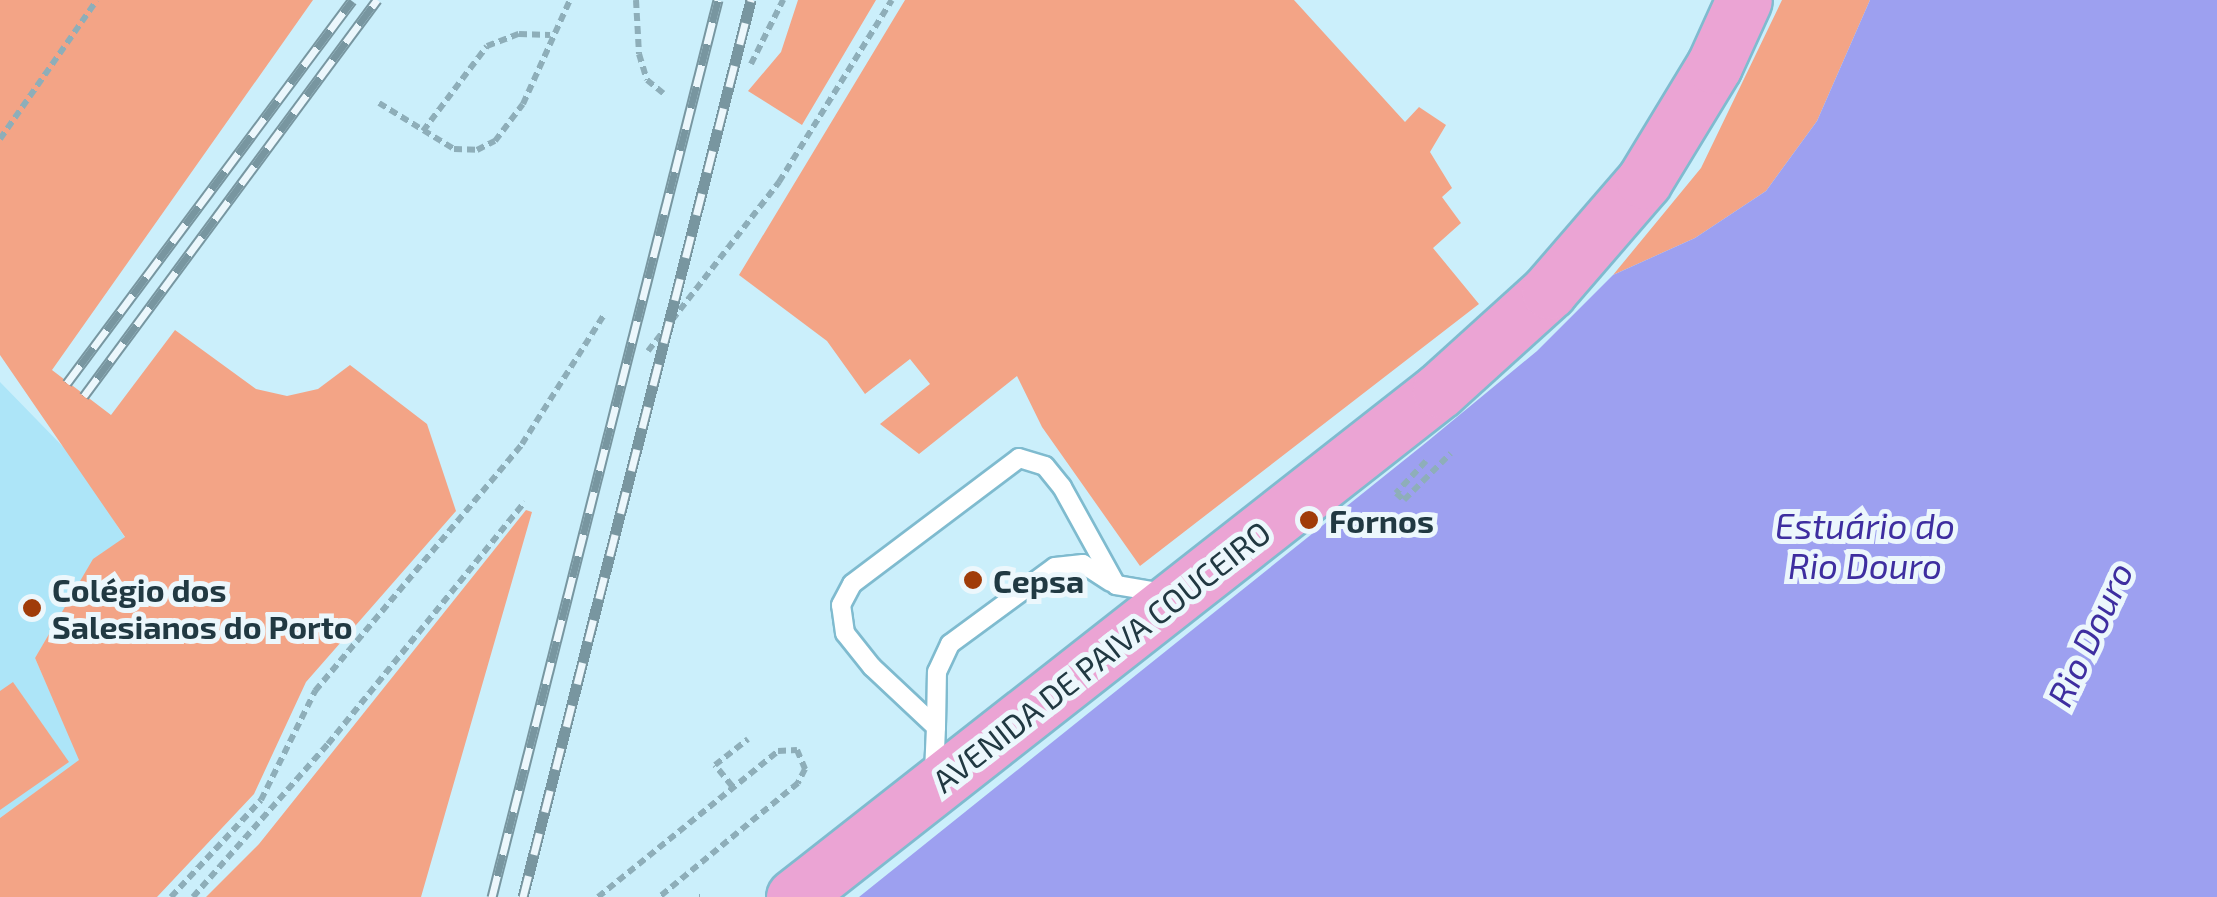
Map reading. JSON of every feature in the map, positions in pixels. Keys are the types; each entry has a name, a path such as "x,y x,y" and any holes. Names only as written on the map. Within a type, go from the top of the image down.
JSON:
{"main road":[{"name":"AVENIDA DE PAIVA COUCEIRO","path":"794,897 1440,390 1549,291 1644,181 1714,66 1744,0"}],"lane":[{"path":"936,727 872,667 846,633 841,604 852,584 1018,458 1045,466 1062,488 1116,584"},
{"path":"925,793 938,763 937,672 950,644 1055,566 1083,564 1138,592 1188,590"}],"path":[{"path":"0,139 97,0"},
{"path":"379,104 454,149 477,150 495,140 523,104 550,35 570,0"},
{"path":"636,0 639,54 647,80 663,93"},
{"path":"752,64 783,0"},
{"path":"648,351 789,167 892,0"},
{"path":"423,130 487,46 519,34 550,35"},
{"path":"171,897 261,800 315,691 522,444 604,315"},
{"path":"1437,450 1396,493 1404,500 1451,453"},
{"path":"193,897 328,744 524,502"},
{"path":"732,786 715,765 748,739"},
{"path":"598,897 784,747 797,750 805,762 803,775 786,794 660,897"}],"shaded area":[{"path":"0,0 313,0 52,370 111,415 175,330 256,389 287,396 318,389 350,365 427,424 456,511 306,682 254,794 157,897 0,897 0,818 79,760 35,658 93,559 125,537 0,355"},
{"path":"798,0 876,0 802,125 748,91 781,52"},
{"path":"905,0 1294,0 1405,122 1419,107 1446,125 1430,152 1452,188 1442,197 1461,223 1433,248 1479,304 1140,566 1042,427 1017,376 919,454 880,424 930,384 910,359 865,394 827,341 739,275"},
{"path":"1782,0 1870,0 1817,121 1766,191 1695,238 1613,275 1701,168"},
{"name":"Colégio dos Salesianos do Porto","path":"0,382 75,459 125,538 35,658 80,760 0,818"},
{"path":"526,510 532,512 421,897 206,897 259,844"},
{"path":"13,682 69,762 0,810 0,691"}],"water":[{"name":"Estuário do Rio Douro","path":"1870,0 2217,0 2217,897 859,897 1428,441 1537,351 1613,275 1695,238 1766,191 1817,121"}],"railway":[{"path":"67,383 352,0"},
{"path":"84,396 377,0"},
{"path":"492,897 718,0"},
{"path":"523,897 751,0"}],"place":[{"name":"Fornos","path":"1309,520"},
{"name":"Cepsa","path":"973,580"},
{"name":"Colégio dos Salesianos do Porto","path":"32,608"}],"water label":[{"name":"Rio Douro","path":"2089,634"}]}
